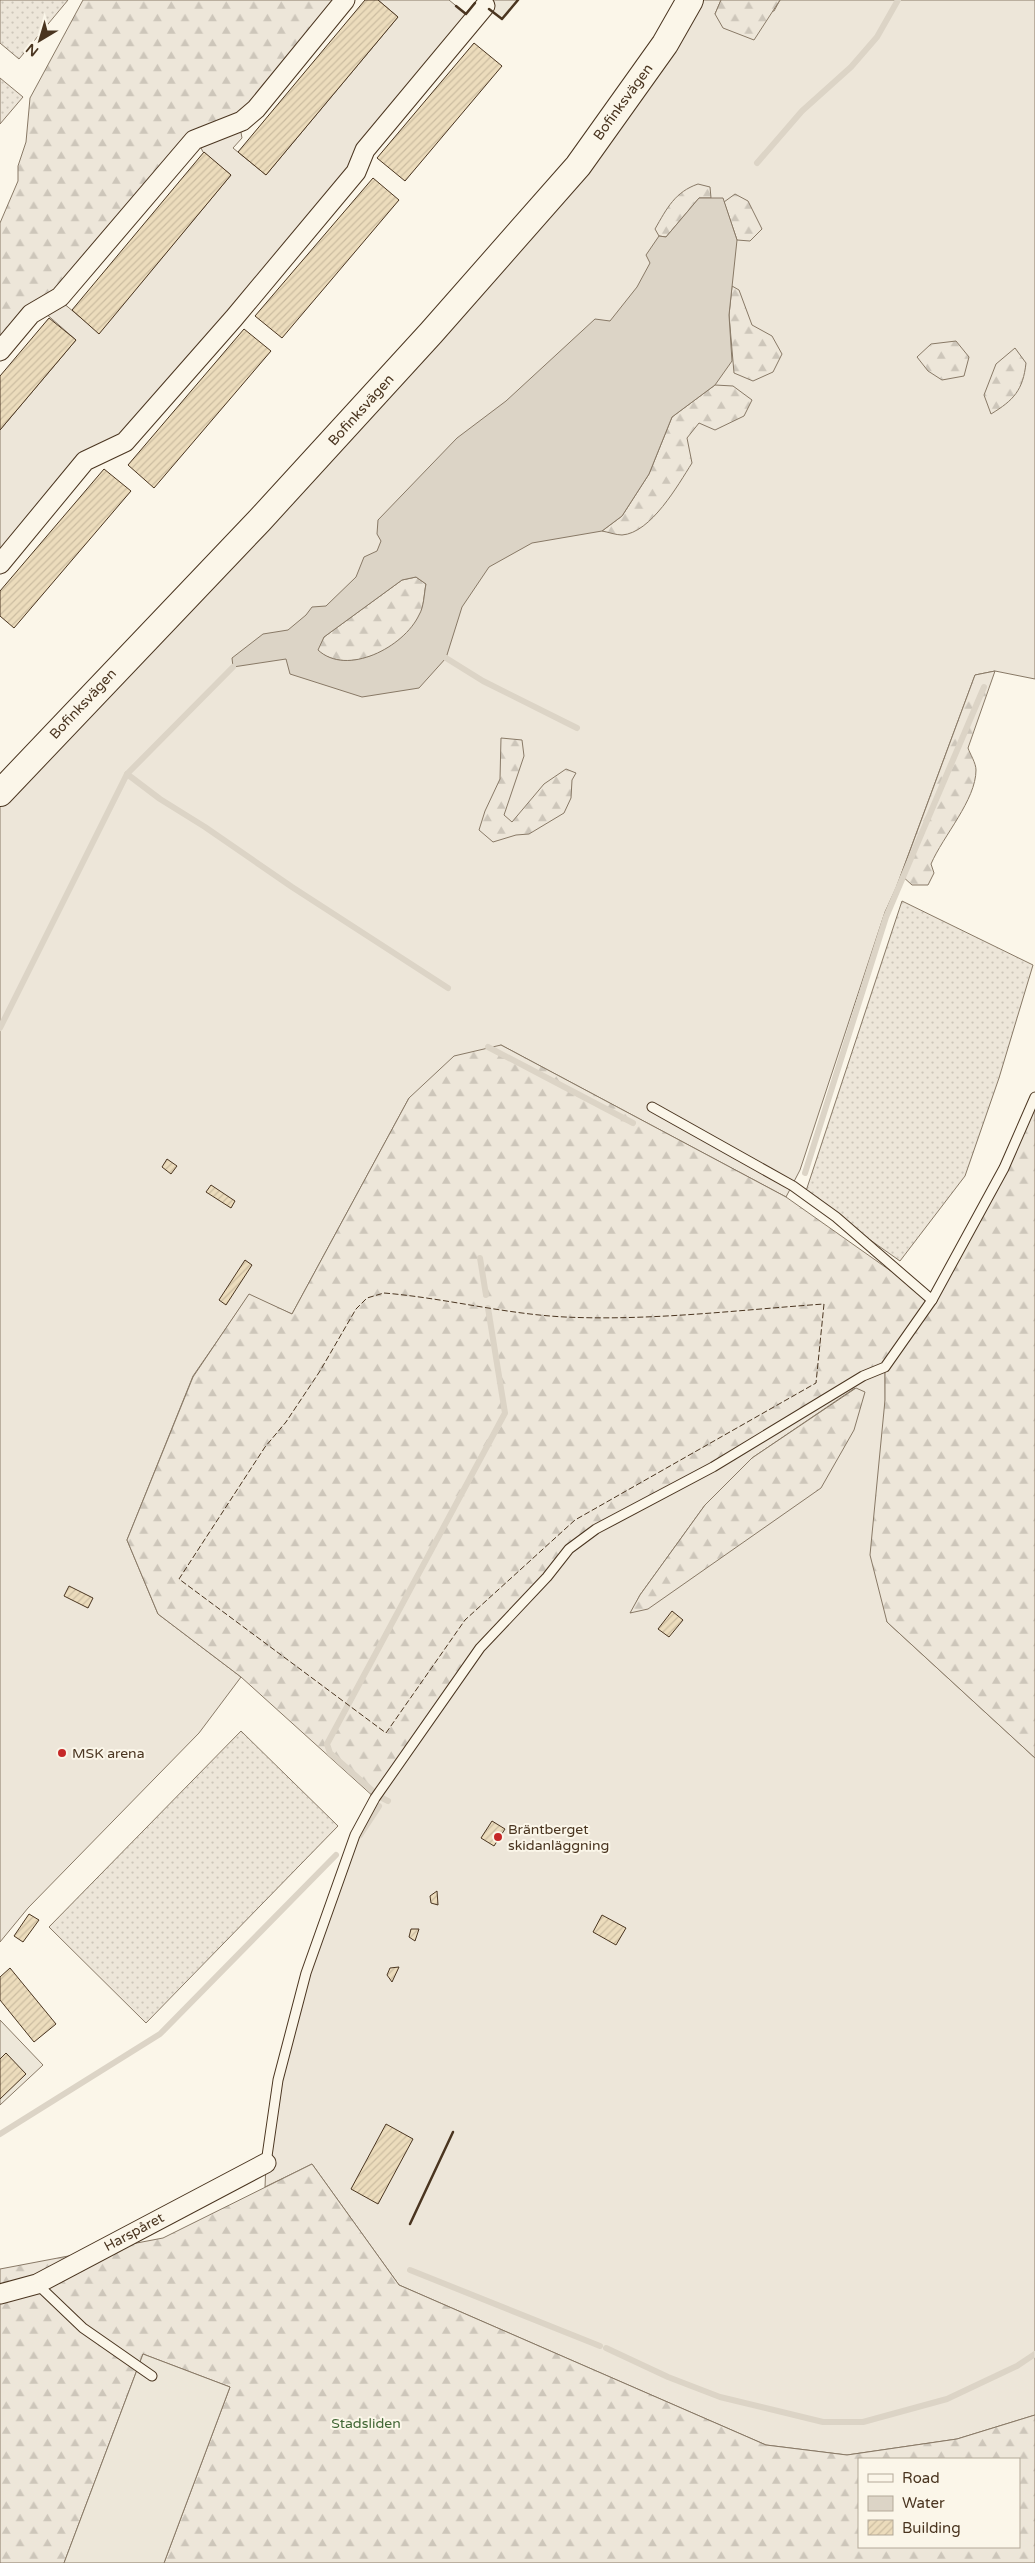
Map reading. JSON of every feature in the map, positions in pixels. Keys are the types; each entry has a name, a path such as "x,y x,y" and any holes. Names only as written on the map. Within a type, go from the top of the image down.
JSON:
{"street":[{"path":"0,351 31,314 60,297 194,140 242,121 256,109 345,0"},
{"name":"Bofinksvägen","path":"0,793 259,521 431,333 578,166 665,44 690,0"},
{"path":"0,564 85,461 124,442 234,318 356,172 364,150 485,6"},
{"name":"Harspåret","path":"0,2294 38,2284 266,2163"}],"lane":[{"path":"266,2163 278,2080 306,1973 355,1835 375,1798 480,1648 547,1577 569,1550 596,1529 713,1467 863,1376 885,1367 932,1300 1004,1168 1035,1097"},
{"path":"652,1107 793,1186 836,1217 932,1300"},
{"path":"38,2284 82,2328 152,2376"}],"green space":[{"path":"0,0 68,0 19,59 0,43"},
{"path":"83,0 345,0 256,109 194,140 0,351 0,223 18,181 18,166 26,142 30,98"},
{"path":"378,0 449,0 466,14 466,19 348,171 130,429 0,556 0,430 76,340 44,312 62,302 99,333 231,175 203,152 200,146 240,127 242,138 233,148 266,175 398,17"},
{"path":"690,0 721,0 715,14 774,11 780,0 1035,0 1035,679 995,671 975,675 896,888 885,912 800,1170 786,1197 501,1045 409,1098 292,1314 249,1295 193,1376 127,1540 158,1614 241,1677 199,1733 28,1908 0,1942 0,793 578,166"},
{"path":"721,0 780,0 754,40 723,28 715,14"},
{"path":"0,78 23,97 0,124"},
{"path":"698,184 710,187 711,198 699,198 666,237 659,236 655,229 672,202 683,191"},
{"path":"735,194 748,201 762,229 750,241 737,240 724,202"},
{"path":"732,286 739,290 752,325 772,336 782,354 773,372 753,381 734,373 729,315"},
{"path":"956,341 969,357 964,376 942,380 928,371 917,357 931,344"},
{"path":"1015,348 1026,363 1020,387 1006,404 991,414 984,395 996,364"},
{"path":"715,385 733,386 752,400 744,416 715,430 699,423 687,438 692,463 663,506 643,526 633,532 617,535 602,531 622,516 649,474 672,417"},
{"path":"416,577 426,584 420,615 402,638 389,648 374,655 344,661 329,658 317,650 324,637 402,580"},
{"path":"995,671 968,748 976,770 975,782 971,793 936,853 931,864 934,873 928,885 912,885 901,875 975,675"},
{"path":"501,738 522,740 524,756 504,815 512,822 544,784 566,769 576,773 572,780 571,798 564,813 529,834 516,835 493,842 479,830 485,811 500,779"},
{"path":"902,901 1033,965 999,1078 965,1176 900,1261 805,1194"},
{"path":"501,1045 786,1197 932,1300 1035,1097 1035,1758 887,1622 870,1555 885,1400 885,1368 597,1529 569,1549 480,1648 375,1798 241,1677 158,1614 127,1540 193,1377 249,1294 292,1314 409,1098 454,1056"},
{"path":"885,1367 887,1622 1035,1758 1035,2415 957,2439 847,2455 766,2445 399,2285 312,2164 265,2187 266,2163 278,2080 306,1973 355,1835 480,1648 569,1549","holes":["855,1388 631,1613 640,1595 705,1505 752,1458"]},
{"path":"856,1388 865,1392 854,1430 821,1488 648,1609 630,1613 640,1595 705,1505 752,1458"},
{"path":"241,1731 338,1826 146,2023 49,1927"},
{"name":"Stadsliden","path":"312,2164 399,2285 766,2445 847,2455 957,2439 1035,2415 1035,2563 164,2563 230,2387 143,2354 64,2563 0,2563 0,2269 163,2238"}],"shaded area":[{"path":"478,0 518,0 502,19"},
{"path":"0,2020 43,2065 0,2105"},
{"path":"143,2354 230,2387 164,2563 64,2563"}],"water":[{"path":"699,198 723,198 737,240 729,315 732,361 715,385 672,417 649,474 622,516 602,531 532,543 489,567 462,607 446,658 419,688 362,697 290,674 286,659 233,667 232,658 263,634 288,630 306,615 312,607 326,606 356,577 364,557 377,551 381,541 377,534 378,520 457,438 506,401 595,319 610,321 637,287 650,263 646,255 659,236 666,237","holes":["416,577 426,584 421,612 412,627 388,647 374,655 344,660 330,658 318,650 324,637 402,580"]}],"building":[{"path":"365,0 378,0 398,17 266,175 238,152"},
{"path":"474,43 502,66 405,181 377,158"},
{"path":"204,152 231,175 99,334 72,310"},
{"path":"373,178 399,200 282,338 255,316"},
{"path":"49,318 76,340 0,430 0,376"},
{"path":"244,329 271,351 154,488 128,465"},
{"path":"104,469 131,491 14,628 0,616 0,591"},
{"path":"167,1159 177,1166 171,1174 162,1167"},
{"path":"211,1185 235,1201 231,1208 206,1192"},
{"path":"245,1260 252,1265 226,1305 219,1300"},
{"path":"69,1586 93,1598 88,1608 64,1596"},
{"path":"672,1611 683,1620 669,1637 658,1629"},
{"path":"492,1821 505,1829 494,1846 481,1838"},
{"path":"437,1891 438,1905 431,1903 430,1896"},
{"path":"29,1914 39,1920 23,1942 14,1936"},
{"path":"602,1915 626,1928 616,1945 593,1932"},
{"path":"411,1929 419,1929 415,1941 409,1937"},
{"path":"399,1967 392,1982 387,1975 390,1968"},
{"path":"10,1968 56,2024 34,2042 0,2000 0,1977"},
{"path":"6,2053 26,2074 0,2099 0,2059"},
{"path":"386,2124 413,2139 378,2204 351,2189"}],"waterway":[{"path":"757,163 802,111 851,67 877,37 898,0"},
{"path":"446,658 483,681 577,728"},
{"path":"0,1028 127,774 233,667"},
{"path":"805,1173 886,917 984,687"},
{"path":"127,774 160,799 448,988"},
{"path":"488,1047 633,1123"},
{"path":"480,1258 486,1295"},
{"path":"375,1793 330,1753 327,1744 505,1413 488,1308"},
{"path":"382,1798 388,1801"},
{"path":"360,1835 379,1806"},
{"path":"0,2134 160,2034 336,1855"},
{"path":"410,2270 600,2346"},
{"path":"606,2348 668,2377 720,2397 823,2422 863,2422 947,2399 1017,2366 1035,2354"}],"fence":[{"path":"384,1293 429,1298 520,1313 597,1318 694,1314 824,1304 816,1383 575,1520 465,1620 386,1733 179,1579 265,1447 286,1422 320,1371 356,1309 367,1298 384,1293"}],"wall":[{"path":"489,9 502,19 518,0"},
{"path":"456,6 466,14 475,3"},
{"path":"410,2224 453,2132"}],"place":[{"name":"MSK arena","path":"62,1753"},
{"name":"Bräntberget skidanläggning","path":"498,1837"}]}
